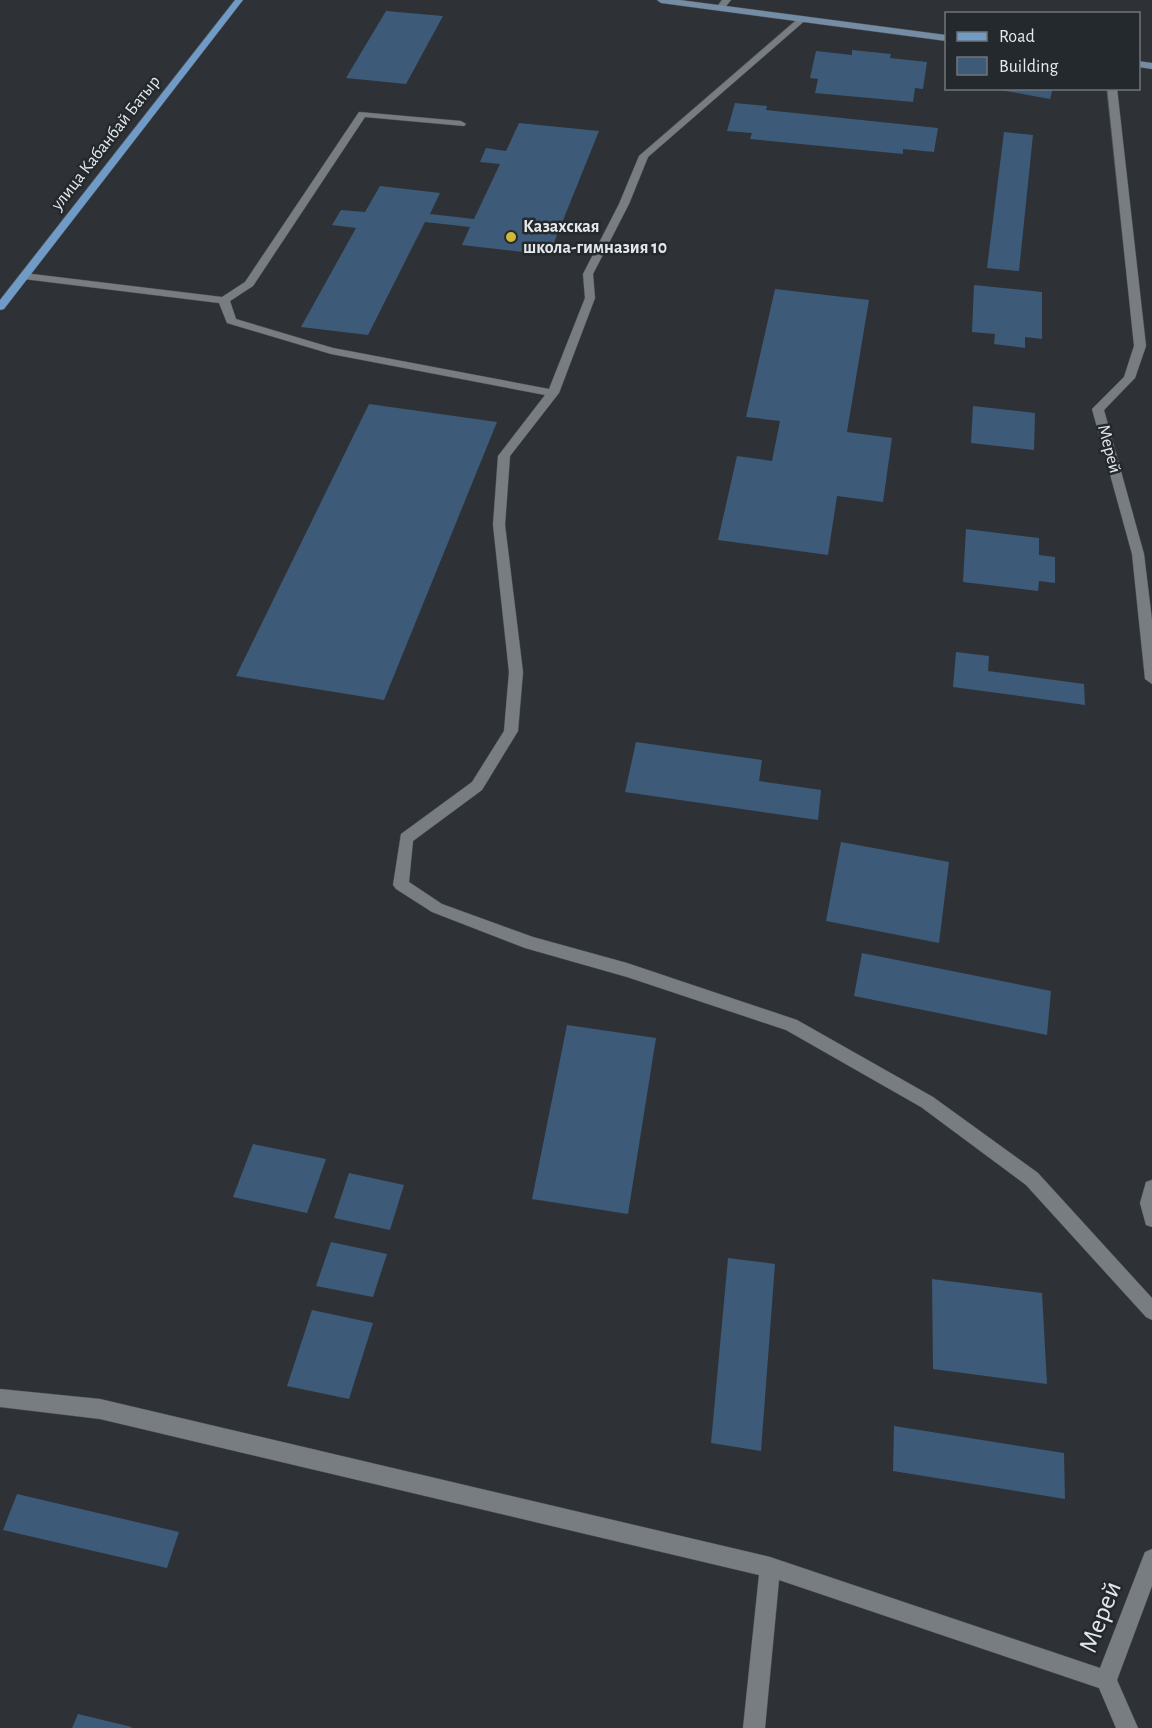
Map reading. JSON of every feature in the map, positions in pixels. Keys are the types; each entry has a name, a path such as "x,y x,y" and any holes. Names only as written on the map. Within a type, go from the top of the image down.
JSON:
{"main road":[{"name":"улица Кабанбай Батыр","path":"0,307 239,0"},
{"path":"661,0 945,38"}],"street":[{"path":"720,8 727,0"},
{"path":"804,18 644,156 624,204 588,274 590,298 553,393 504,456 499,525 516,672 511,731 477,786 406,838 401,885 437,908 531,943 627,970 791,1025 889,1080 927,1102 1032,1179 1152,1311"},
{"name":"Мерей","path":"1112,90 1140,346 1129,378 1098,409 1138,554 1152,679"},
{"path":"24,276 224,300 249,284 362,114 461,124"},
{"path":"224,300 231,321 331,351 553,393"},
{"path":"1152,1188 1149,1203 1152,1219"},
{"path":"0,1398 100,1409 770,1567 1106,1680"},
{"name":"Мерей","path":"1127,1728 1106,1680 1152,1559"},
{"path":"754,1728 770,1567"}],"building":[{"path":"386,11 443,16 406,84 346,78"},
{"path":"852,50 891,54 890,58 927,62 923,89 915,88 913,102 815,93 818,79 810,78 816,51 852,55"},
{"path":"1000,90 1052,90 1050,99"},
{"path":"735,103 767,106 766,110 938,128 934,152 903,149 903,154 750,139 752,133 727,131"},
{"name":"Казахская школа-гимназия 10","path":"519,123 599,131 549,255 462,245 470,227 425,222 368,335 301,327 356,228 332,225 341,210 365,212 380,186 440,193 430,214 474,219 500,164 480,162 486,148 506,151"},
{"path":"1004,132 1033,135 1019,271 987,268"},
{"path":"974,285 1042,292 1042,339 1025,337 1025,348 994,344 995,334 972,332"},
{"path":"775,289 869,300 847,432 892,438 883,502 837,496 828,555 718,540 737,456 772,461 780,421 746,417"},
{"path":"369,404 497,422 384,700 236,676"},
{"path":"973,406 1035,413 1034,450 971,443"},
{"path":"966,529 1039,538 1039,555 1055,557 1055,583 1039,581 1038,591 963,582"},
{"path":"956,652 989,656 988,671 1084,684 1085,705 953,687"},
{"path":"636,742 762,760 759,781 821,790 818,820 625,792"},
{"path":"841,842 949,862 939,943 826,921"},
{"path":"862,953 1051,991 1047,1035 854,996"},
{"path":"567,1025 656,1038 628,1214 532,1199"},
{"path":"253,1144 326,1159 307,1213 233,1197"},
{"path":"349,1173 404,1185 390,1230 334,1218"},
{"path":"331,1242 387,1254 373,1297 316,1286"},
{"path":"728,1258 775,1264 761,1451 711,1443"},
{"path":"932,1279 1042,1293 1047,1384 933,1369"},
{"path":"312,1310 373,1323 349,1399 287,1386"},
{"path":"894,1426 1064,1453 1065,1499 893,1471"},
{"path":"17,1494 179,1532 167,1568 3,1530"},
{"path":"78,1714 132,1727 72,1728"}],"place":[{"name":"Казахская школа-гимназия 10","path":"511,237"}]}
